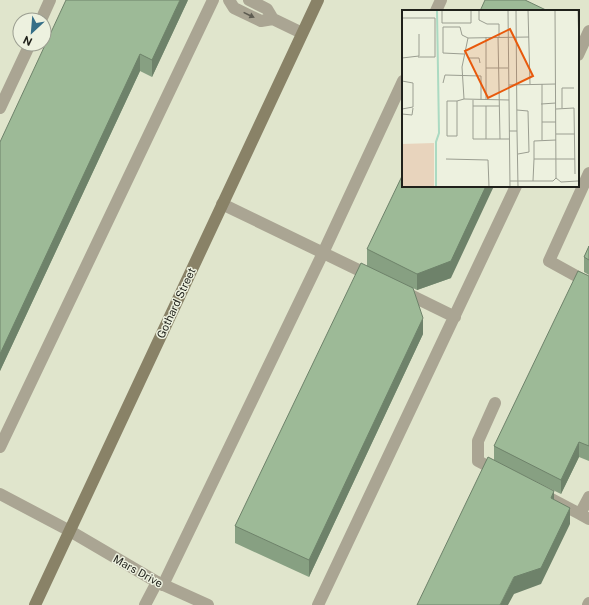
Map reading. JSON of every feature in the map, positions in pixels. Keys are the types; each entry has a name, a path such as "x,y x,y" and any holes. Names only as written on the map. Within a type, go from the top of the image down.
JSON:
{"street":[{"path":"45,12 50,0"},
{"path":"0,447 213,0"},
{"path":"229,0 234,8 261,21 273,19"},
{"path":"249,0 267,9 273,19 302,33"},
{"name":"Gothard Street","path":"35,605 318,0"},
{"path":"436,10 441,0"},
{"path":"579,53 589,31"},
{"path":"0,108 26,52"},
{"path":"145,605 160,584 322,252 402,83"},
{"path":"589,172 549,260 589,283"},
{"path":"318,605 516,187"},
{"path":"222,204 454,317"},
{"path":"495,403 478,441 478,461 506,475"},
{"path":"527,486 584,516 589,497"},
{"name":"Mars Drive","path":"0,494 70,531 160,584 208,605"}],"shaded area":[{"path":"0,0 589,0 589,605 0,605"}],"building":[{"path":"66,0 180,0 152,60 140,54 0,354 0,142 42,52 52,52 52,30"},
{"path":"485,0 525,0 546,10 480,10"},
{"path":"402,176 402,187 486,187 451,261 417,274 367,249"},
{"path":"589,246 589,260 584,257"},
{"path":"361,263 413,288 423,318 309,560 235,526"},
{"path":"578,271 589,276 589,446 579,442 561,480 494,446"},
{"path":"488,457 554,491 551,498 570,508 541,568 514,577 500,605 417,605"}]}
